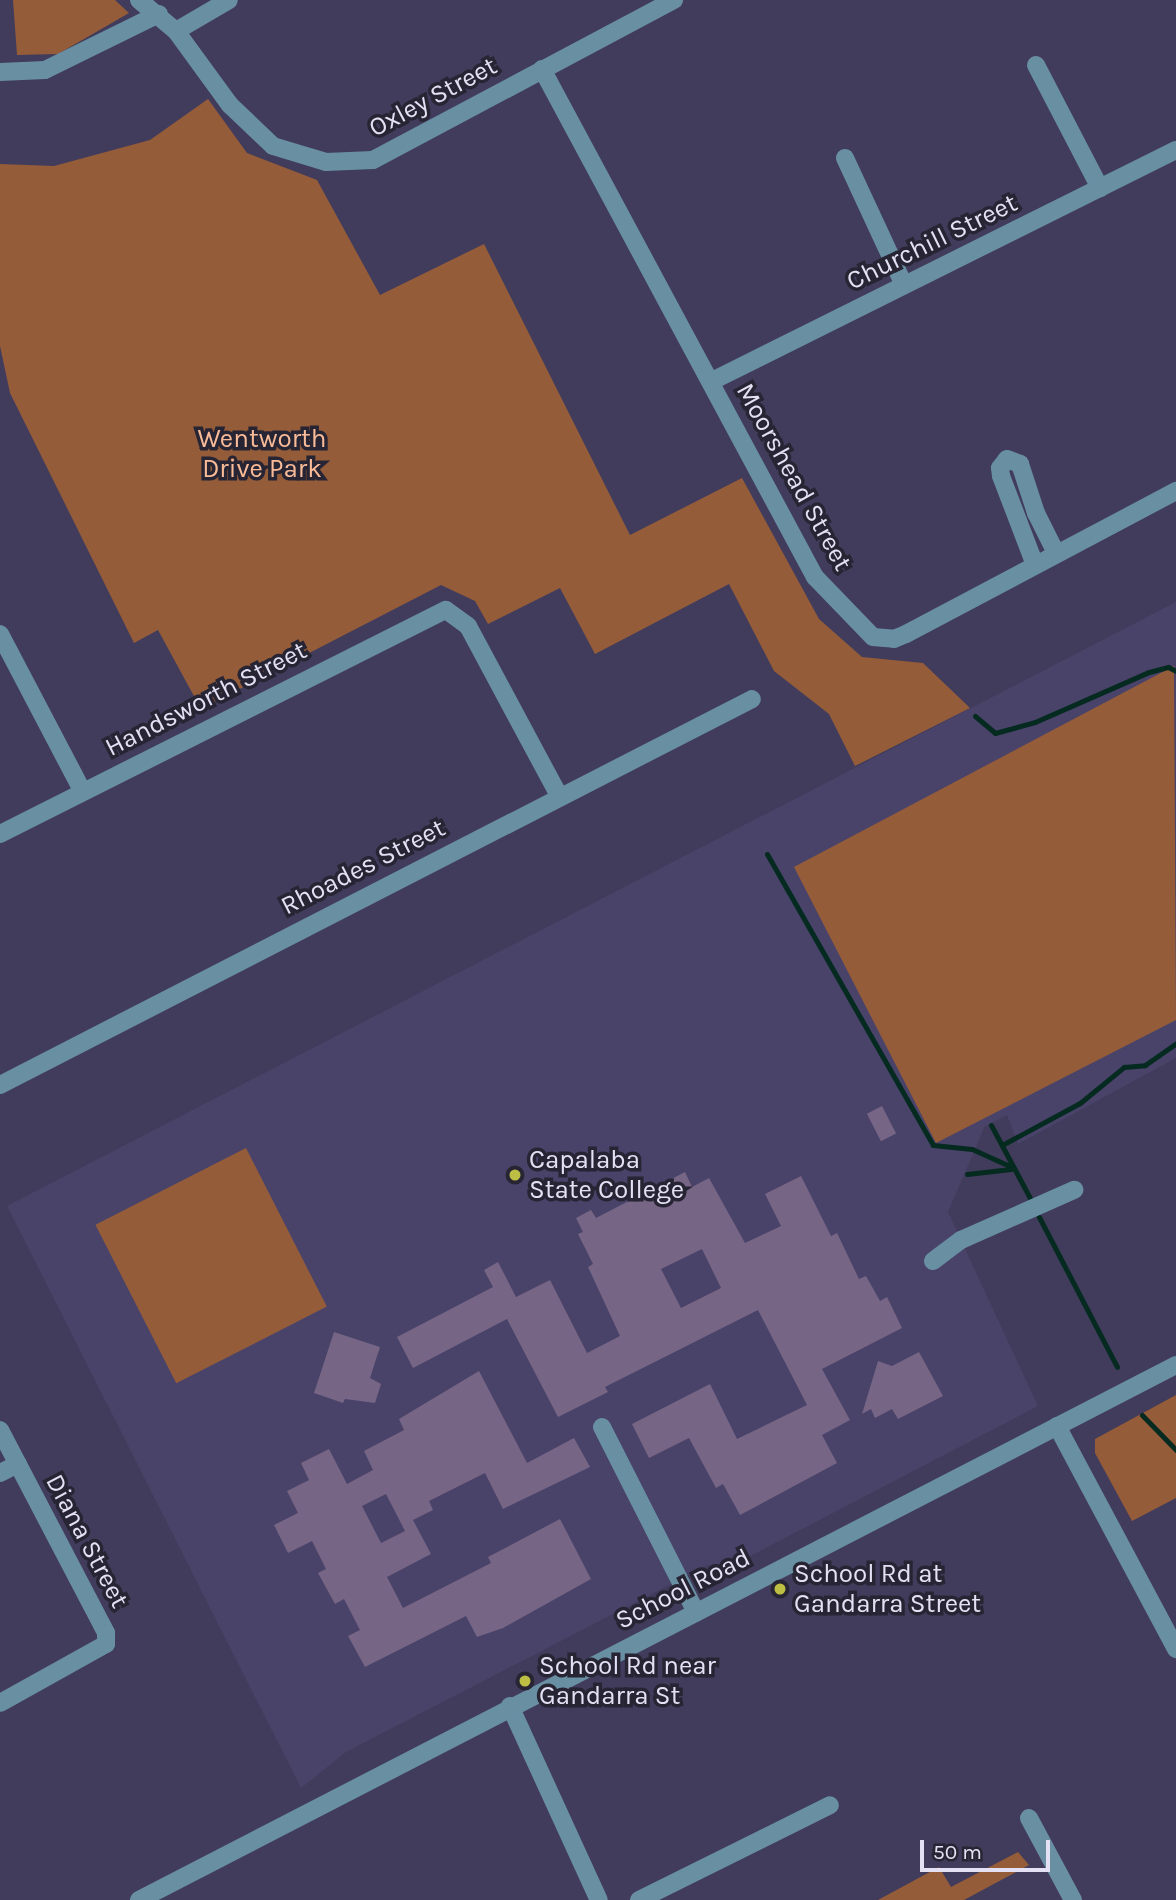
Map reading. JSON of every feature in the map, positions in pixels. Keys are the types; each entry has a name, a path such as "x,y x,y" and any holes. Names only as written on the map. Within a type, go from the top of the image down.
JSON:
{"street":[{"name":"Oxley Street","path":"139,0 159,14 176,31 230,105 273,146 326,162 373,160 674,0"},
{"path":"176,31 229,0"},
{"path":"0,72 45,70 159,14"},
{"path":"1036,65 1100,188"},
{"name":"Moorshead Street","path":"542,69 815,577 873,637 894,639 906,634 1176,491"},
{"name":"Churchill Street","path":"712,381 1176,150"},
{"path":"845,159 904,285"},
{"path":"1035,565 1001,476 1000,468 1007,459 1020,464 1036,513 1056,553"},
{"name":"Handsworth Street","path":"0,834 437,612 454,612 468,626 559,796"},
{"path":"0,634 82,790"},
{"name":"Rhoades Street","path":"0,1085 752,699"},
{"path":"933,1261 961,1240 1074,1189"},
{"name":"School Road","path":"139,1900 510,1706 1176,1365"},
{"path":"1057,1426 1176,1649"},
{"path":"602,1427 696,1612"},
{"name":"Diana Street","path":"0,1430 106,1633 106,1644 0,1703"},
{"path":"0,1473 18,1464"},
{"path":"510,1706 599,1900"},
{"path":"639,1900 830,1805"},
{"path":"1029,1818 1073,1900"}],"shaded area":[{"name":"Capalaba State College","path":"1176,602 1176,1058 1018,1144 1007,1115 985,1126 948,1212 1038,1406 737,1563 708,1565 346,1752 301,1788 7,1206"}],"green space":[{"path":"13,0 115,0 129,13 58,54 17,55"},
{"name":"Wentworth Drive Park","path":"208,99 247,153 317,180 380,295 484,244 630,535 742,478 819,619 862,657 923,663 970,708 855,766 829,714 774,671 729,584 595,654 560,588 488,624 475,601 441,585 201,709 158,630 134,643 10,393 0,346 0,164 54,166 150,140"},
{"path":"1174,666 1176,1020 936,1143 794,867"},
{"path":"246,1148 327,1307 176,1383 95,1225"},
{"path":"1176,1395 1176,1498 1132,1521 1095,1453 1095,1439"},
{"path":"1018,1852 1029,1865 964,1900 878,1900 939,1867 951,1887"}],"building":[{"path":"882,1106 896,1134 881,1141 867,1114"},
{"path":"685,1172 692,1187 709,1178 745,1243 781,1226 765,1194 801,1176 831,1236 837,1233 859,1279 866,1276 880,1301 887,1297 902,1328 822,1369 850,1420 822,1435 837,1463 740,1515 723,1484 716,1488 689,1438 649,1458 632,1424 710,1384 737,1439 807,1405 758,1310 605,1387 608,1392 558,1417 507,1319 413,1368 397,1337 493,1287 484,1270 498,1262 516,1297 550,1280 587,1353 620,1336 588,1267 593,1264 578,1234 583,1232 576,1218 591,1210 596,1218","holes":["702,1249 721,1288 681,1308 661,1269"]},
{"path":"334,1332 380,1347 370,1378 381,1384 375,1403 345,1399 343,1403 314,1393"},
{"path":"919,1352 943,1396 898,1419 892,1409 875,1418 871,1409 862,1414 878,1361 892,1366"},
{"path":"479,1371 527,1463 574,1438 590,1467 503,1509 485,1473 429,1501 433,1510 413,1520 431,1554 387,1577 403,1608 491,1563 488,1557 560,1519 591,1579 503,1628 477,1637 466,1616 365,1667 348,1636 360,1630 344,1599 335,1604 318,1573 326,1569 312,1541 288,1553 274,1525 298,1513 287,1491 309,1480 301,1463 329,1449 347,1484 373,1470 364,1451 404,1430 399,1419","holes":["386,1494 405,1531 381,1543 362,1506"]}],"waterway":[{"path":"975,716 995,733 1035,722 1149,672 1168,667 1176,671"},
{"path":"767,854 933,1145 972,1149 1014,1168"},
{"path":"1002,1145 1080,1103 1124,1067 1145,1065 1176,1043"},
{"path":"991,1125 1030,1198"},
{"path":"967,1174 1011,1169"},
{"path":"1039,1217 1117,1367"},
{"path":"1142,1415 1176,1450"}],"place":[{"name":"Capalaba State College","path":"515,1175"},
{"name":"School Rd at Gandarra Street","path":"780,1589"},
{"name":"School Rd near Gandarra St","path":"525,1681"}]}
